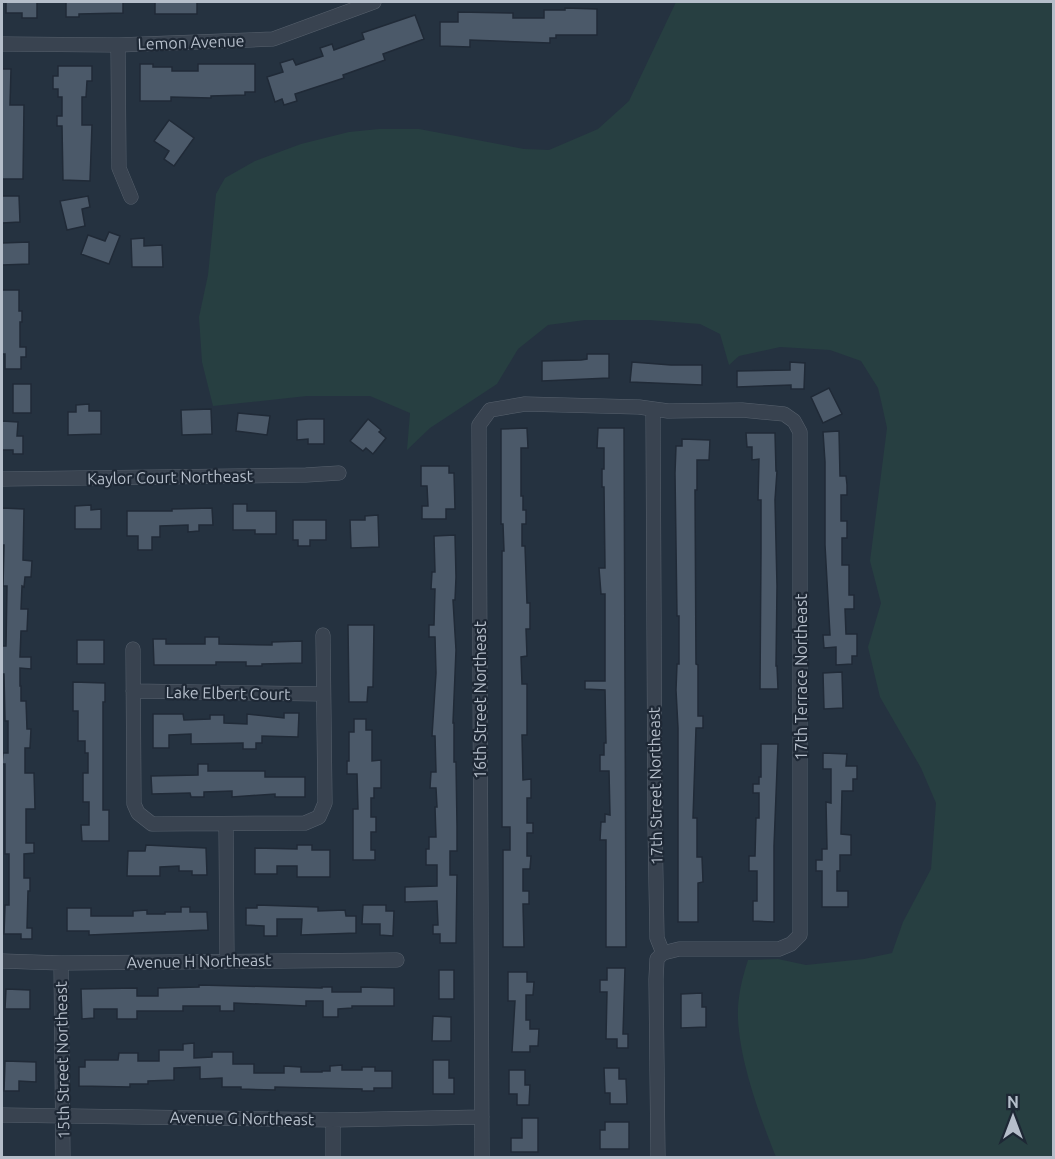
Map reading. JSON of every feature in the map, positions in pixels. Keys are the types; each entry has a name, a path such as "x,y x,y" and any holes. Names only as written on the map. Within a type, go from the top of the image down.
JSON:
{"street":[{"name":"Lemon Avenue","path":"2,44 118,45 273,39 374,2"},
{"path":"118,45 119,168 131,197"},
{"name":"16th Street Northeast","path":"482,1158 479,425 490,410 525,404 639,407 653,411"},
{"name":"17th Terrace Northeast","path":"653,411 742,410 784,414 794,421 800,432 800,935 791,944 778,949 679,949 663,953"},
{"name":"17th Street Northeast","path":"653,411 657,938 663,953 657,959 656,979 658,1158"},
{"name":"Kaylor Court Northeast","path":"2,479 339,473"},
{"path":"133,649 134,804 138,813 152,824 305,823 319,817 325,803 323,635"},
{"name":"Lake Elbert Court","path":"133,691 323,694"},
{"path":"226,824 227,960"},
{"name":"Avenue H Northeast","path":"2,962 397,960"},
{"name":"15th Street Northeast","path":"61,963 63,1158"},
{"name":"Avenue G Northeast","path":"2,1115 333,1120 482,1117"},
{"path":"333,1120 333,1158"}],"green space":[{"path":"676,2 1053,2 1053,1157 776,1157 757,1107 747,1071 738,1011 740,989 748,960 778,959 806,965 864,959 892,953 903,922 931,869 936,803 921,768 880,697 868,647 881,603 870,561 887,428 878,388 861,361 830,350 780,347 739,356 729,365 720,334 700,324 649,320 585,320 548,325 518,349 497,384 430,428 407,450 410,413 370,396 307,396 213,406 202,362 199,317 208,275 216,194 225,178 255,161 301,144 349,132 379,129 419,129 524,149 549,150 598,129 629,101"}],"building":[{"path":"6,2 37,2 37,18 22,18 22,13 6,13"},
{"path":"66,2 123,2 123,13 79,14 79,17 66,17"},
{"path":"155,2 197,2 197,14 155,14"},
{"path":"565,8 597,9 597,35 556,35 556,38 550,38 550,43 470,40 470,47 440,46 440,22 458,22 458,12 513,13 513,18 544,18 544,10 565,10"},
{"path":"415,15 424,39 383,54 385,60 343,75 344,78 295,94 297,101 284,105 282,99 275,102 267,77 283,72 280,63 293,59 296,65 323,56 320,48 332,44 334,50 364,39 362,33"},
{"path":"140,64 172,67 172,71 198,71 198,64 255,64 255,92 245,92 245,95 211,96 211,98 171,97 171,101 140,101"},
{"path":"58,66 92,66 92,81 87,81 86,97 82,97 82,125 92,125 90,181 63,180 62,126 57,126 57,116 62,116 62,97 58,97 58,89 53,89 53,76 58,76"},
{"path":"2,69 11,69 10,105 24,105 23,179 2,179"},
{"path":"169,120 194,138 174,166 164,159 169,151 154,141"},
{"path":"2,196 19,196 20,222 2,223"},
{"path":"88,196 90,207 82,209 85,226 67,230 60,201"},
{"path":"109,232 120,236 109,264 81,254 88,235 105,241"},
{"path":"144,238 144,246 162,245 163,267 132,267 131,239"},
{"path":"29,242 29,264 2,265 2,243"},
{"path":"2,290 19,290 19,311 22,311 20,347 26,347 26,357 21,357 21,369 5,369 5,354 2,354"},
{"path":"587,354 609,354 609,378 542,381 542,361 581,360 587,359"},
{"path":"632,362 702,365 702,385 630,382"},
{"path":"790,362 805,363 804,389 791,389 791,385 737,387 737,371 790,370"},
{"path":"13,384 31,384 31,413 13,413"},
{"path":"829,388 842,414 823,423 811,397"},
{"path":"89,404 89,411 101,411 101,434 68,435 68,412 76,412 76,405"},
{"path":"211,409 212,434 182,435 181,410"},
{"path":"238,413 270,416 267,435 236,431"},
{"path":"324,419 324,444 308,444 308,439 297,440 297,420"},
{"path":"368,419 381,430 379,432 386,438 373,454 366,448 363,451 350,441"},
{"path":"2,421 18,422 17,436 23,436 23,454 13,454 13,450 2,450"},
{"path":"527,428 528,448 521,448 521,496 523,496 523,510 526,510 526,524 522,524 522,546 525,546 530,629 526,629 527,656 521,657 522,684 527,684 527,735 522,735 523,780 531,779 531,798 527,798 527,823 533,823 533,833 527,833 527,856 531,856 530,869 523,869 523,891 529,891 529,904 523,904 524,947 503,947 503,850 510,850 510,827 502,827 502,551 504,551 503,524 501,524 501,429"},
{"path":"598,428 624,428 626,947 606,947 606,840 600,840 601,822 605,822 605,814 610,815 609,771 600,771 600,755 604,755 604,743 606,743 605,690 585,689 585,681 605,681 605,594 601,594 599,568 605,568 604,487 602,487 604,448 597,448"},
{"path":"839,431 840,476 846,476 847,485 847,495 841,495 841,521 847,521 847,538 842,538 842,565 849,565 849,595 854,595 854,609 845,609 846,634 857,634 857,656 852,656 852,664 836,665 836,647 824,648 823,635 830,635 825,545 823,432"},
{"path":"746,433 775,433 778,689 760,689 761,500 758,500 759,459 752,460 752,447 747,447"},
{"path":"682,439 710,440 709,460 697,460 697,490 695,490 696,664 698,665 698,716 703,716 703,728 696,728 693,818 697,818 697,857 702,857 703,882 698,883 698,922 678,922 676,690 677,664 679,664 679,616 677,616 675,473 676,446 682,446"},
{"path":"421,466 449,466 449,473 454,473 455,509 446,509 446,519 422,519 422,506 428,506 427,486 421,486"},
{"path":"233,504 247,504 247,511 276,511 276,534 255,534 255,530 233,530"},
{"path":"91,505 91,510 101,509 101,529 75,529 75,506"},
{"path":"2,508 24,509 23,560 32,561 31,577 25,577 24,587 22,586 21,609 28,609 27,631 21,631 20,657 31,657 31,669 20,668 20,686 21,701 26,701 27,729 31,729 30,748 25,748 25,773 34,773 35,809 26,809 26,843 34,843 34,853 24,854 24,878 30,878 27,928 32,928 32,939 21,939 21,934 4,934 5,905 9,905 9,854 5,854 5,764 2,764 3,753 8,753 8,721 5,721 4,674 2,674 2,646 6,646 7,586 3,586"},
{"path":"212,508 213,525 199,525 199,531 188,532 188,525 160,526 160,537 152,537 152,550 138,550 138,536 127,536 127,511"},
{"path":"378,515 379,547 351,548 350,520 365,520 365,516"},
{"path":"293,520 326,520 326,540 310,540 310,546 298,546 298,540 293,540"},
{"path":"455,535 456,577 455,600 453,600 456,650 453,723 457,851 450,851 450,875 457,875 456,943 440,943 440,934 433,934 433,925 438,925 437,901 405,902 405,887 437,886 437,865 426,865 429,837 436,837 435,807 437,807 436,788 430,788 431,772 436,772 435,736 432,736 436,673 435,637 429,637 429,625 434,625 435,589 431,589 432,572 435,572 434,536"},
{"path":"348,625 374,625 373,687 368,687 367,702 349,702"},
{"path":"205,637 219,637 219,644 272,645 272,642 302,641 302,663 262,664 262,666 246,666 246,662 216,662 216,665 154,665 153,639 166,639 166,644 205,644"},
{"path":"77,640 104,640 104,664 77,664"},
{"path":"842,672 843,708 824,709 823,673"},
{"path":"73,682 105,683 103,810 109,810 109,841 82,841 81,825 89,825 89,802 83,802 83,773 88,773 88,753 85,753 85,741 78,741 78,711 73,711"},
{"path":"284,713 299,713 298,737 262,736 262,743 256,743 256,749 243,749 243,743 191,744 191,734 169,735 169,748 153,748 153,714 183,714 184,720 210,719 210,715 224,715 224,723 247,724 247,714 284,718"},
{"path":"354,719 366,719 366,730 372,730 372,761 381,760 381,788 374,788 374,798 371,798 371,817 376,817 376,832 371,832 371,850 375,850 375,860 353,860 353,809 358,809 357,774 347,774 347,761 349,761 349,732 354,732"},
{"path":"761,744 778,744 774,922 753,921 753,901 757,901 757,871 749,871 749,856 755,856 756,818 759,818 759,793 753,793 753,784 759,784 759,777 761,777"},
{"path":"823,753 847,754 846,766 857,766 857,779 853,779 853,791 842,791 841,834 851,835 851,855 840,855 837,891 848,891 848,907 822,907 822,871 816,871 816,860 822,860 822,849 827,849 826,802 831,803 831,769 823,769"},
{"path":"198,764 208,764 208,771 265,771 265,777 305,777 305,797 275,797 275,794 232,797 232,791 204,792 204,797 191,797 190,793 152,794 151,776 198,775"},
{"path":"146,845 206,848 207,875 192,875 192,871 179,871 179,866 160,867 160,876 127,876 128,851 145,851"},
{"path":"297,845 312,845 312,850 330,850 330,877 297,877 297,866 277,866 277,874 255,874 255,848 297,849"},
{"path":"257,905 318,907 318,911 345,910 346,916 356,916 356,933 301,935 302,919 277,919 277,936 264,936 264,926 246,925 246,908 257,908"},
{"path":"363,905 386,905 386,911 394,911 393,936 380,935 380,924 362,924"},
{"path":"181,907 190,907 190,912 207,912 208,930 89,935 89,931 67,931 67,908 91,908 91,916 133,916 133,911 147,910 147,914 181,912"},
{"path":"607,968 625,968 623,1034 628,1034 628,1048 617,1048 617,1039 606,1039 607,992 600,992 600,980 607,980"},
{"path":"439,970 454,970 454,999 439,999"},
{"path":"508,972 527,972 527,982 534,982 533,995 526,995 526,1020 530,1020 530,1029 539,1029 538,1046 530,1046 530,1052 512,1052 515,1001 508,1001"},
{"path":"199,985 332,987 332,992 361,992 361,987 394,988 394,1006 352,1006 352,1008 338,1009 338,1017 323,1017 323,1001 306,1001 306,1006 234,1003 234,1011 220,1011 220,1006 183,1006 183,1011 137,1011 137,1019 117,1019 117,1009 94,1009 94,1018 82,1019 81,989 137,988 137,996 158,996 158,988 199,987"},
{"path":"6,989 30,990 30,1009 5,1009"},
{"path":"702,993 702,1007 706,1007 706,1027 681,1028 681,994"},
{"path":"433,1016 451,1017 451,1041 432,1041"},
{"path":"194,1043 194,1058 212,1057 212,1052 233,1052 233,1064 254,1064 254,1073 284,1073 284,1066 301,1067 301,1072 330,1071 330,1066 342,1065 342,1070 362,1070 362,1067 375,1067 375,1071 392,1071 392,1088 362,1091 362,1089 275,1087 275,1090 222,1087 222,1078 200,1079 200,1067 174,1068 174,1080 148,1081 148,1084 130,1084 130,1087 79,1086 79,1067 85,1067 85,1060 118,1060 119,1053 138,1053 138,1061 159,1061 159,1050 183,1050 183,1044"},
{"path":"433,1060 449,1060 449,1078 454,1078 454,1094 433,1094"},
{"path":"5,1061 36,1062 36,1082 19,1081 19,1091 4,1091"},
{"path":"604,1068 619,1068 619,1079 626,1079 627,1104 610,1104 610,1093 605,1093"},
{"path":"509,1070 525,1070 525,1085 530,1085 529,1105 517,1105 517,1094 509,1094"},
{"path":"522,1118 538,1118 538,1152 511,1152 511,1138 522,1138"},
{"path":"605,1122 629,1122 629,1149 600,1149 600,1130 605,1130"}]}
